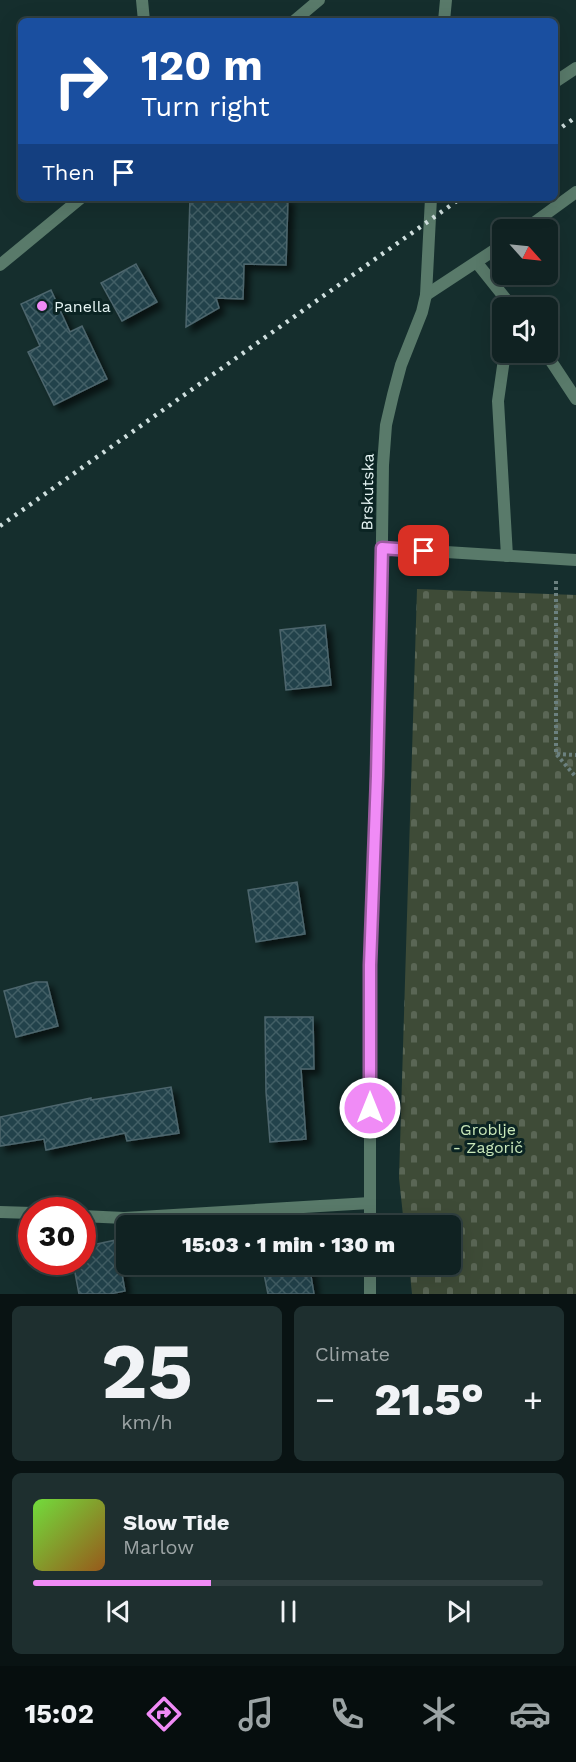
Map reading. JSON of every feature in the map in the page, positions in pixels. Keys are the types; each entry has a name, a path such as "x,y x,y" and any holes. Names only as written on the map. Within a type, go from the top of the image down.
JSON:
{"street":[{"path":"142,0 144,18"},
{"path":"298,18 319,0"},
{"path":"444,18 446,0"},
{"path":"558,80 576,68"},
{"path":"539,219 576,192"},
{"path":"0,265 77,201"},
{"name":"Brskutska","path":"370,1215 370,965 377,776 383,465 386,425 401,365 422,312 426,295 431,201"},
{"path":"426,295 492,252"},
{"path":"477,263 504,297"},
{"path":"503,363 498,401 507,556"},
{"path":"552,363 576,399"},
{"path":"382,548 576,560"},
{"path":"96,1217 124,1218 370,1203"},
{"path":"0,1212 18,1213"},
{"path":"370,1275 370,1294"}],"path":[{"path":"556,583 556,754 576,777"},
{"path":"556,754 576,755"}],"green space":[{"name":"Groblje - Zagorič","path":"417,589 576,595 576,1294 412,1294 410,1275 461,1275 461,1215 403,1215 399,1178"}],"building":[{"path":"190,201 288,201 286,265 244,264 243,299 216,298 219,308 186,327"},
{"path":"136,264 157,302 122,321 101,283"},
{"path":"51,290 70,332 82,326 107,379 54,405 28,352 40,346 21,304"},
{"path":"325,625 331,685 286,690 280,630"},
{"path":"297,882 305,934 256,942 248,890"},
{"path":"36,982 47,982 58,1026 16,1037 4,991"},
{"path":"265,1017 313,1017 314,1069 301,1069 306,1139 270,1142 266,1092"},
{"path":"171,1087 179,1133 127,1141 125,1133 46,1150 44,1139 0,1146 0,1117 91,1098 91,1100"},
{"path":"116,1240 116,1275 122,1275 125,1291 110,1294 79,1294 75,1275 96,1275 96,1244"},
{"path":"264,1275 311,1275 314,1294 268,1294"}],"railway":[{"path":"558,130 576,117"},
{"path":"0,526 457,201"}],"place":[{"name":"Panella","path":"42,306"}],"route":[{"path":"370,1108 370,965 382,548 424,551"}]}
